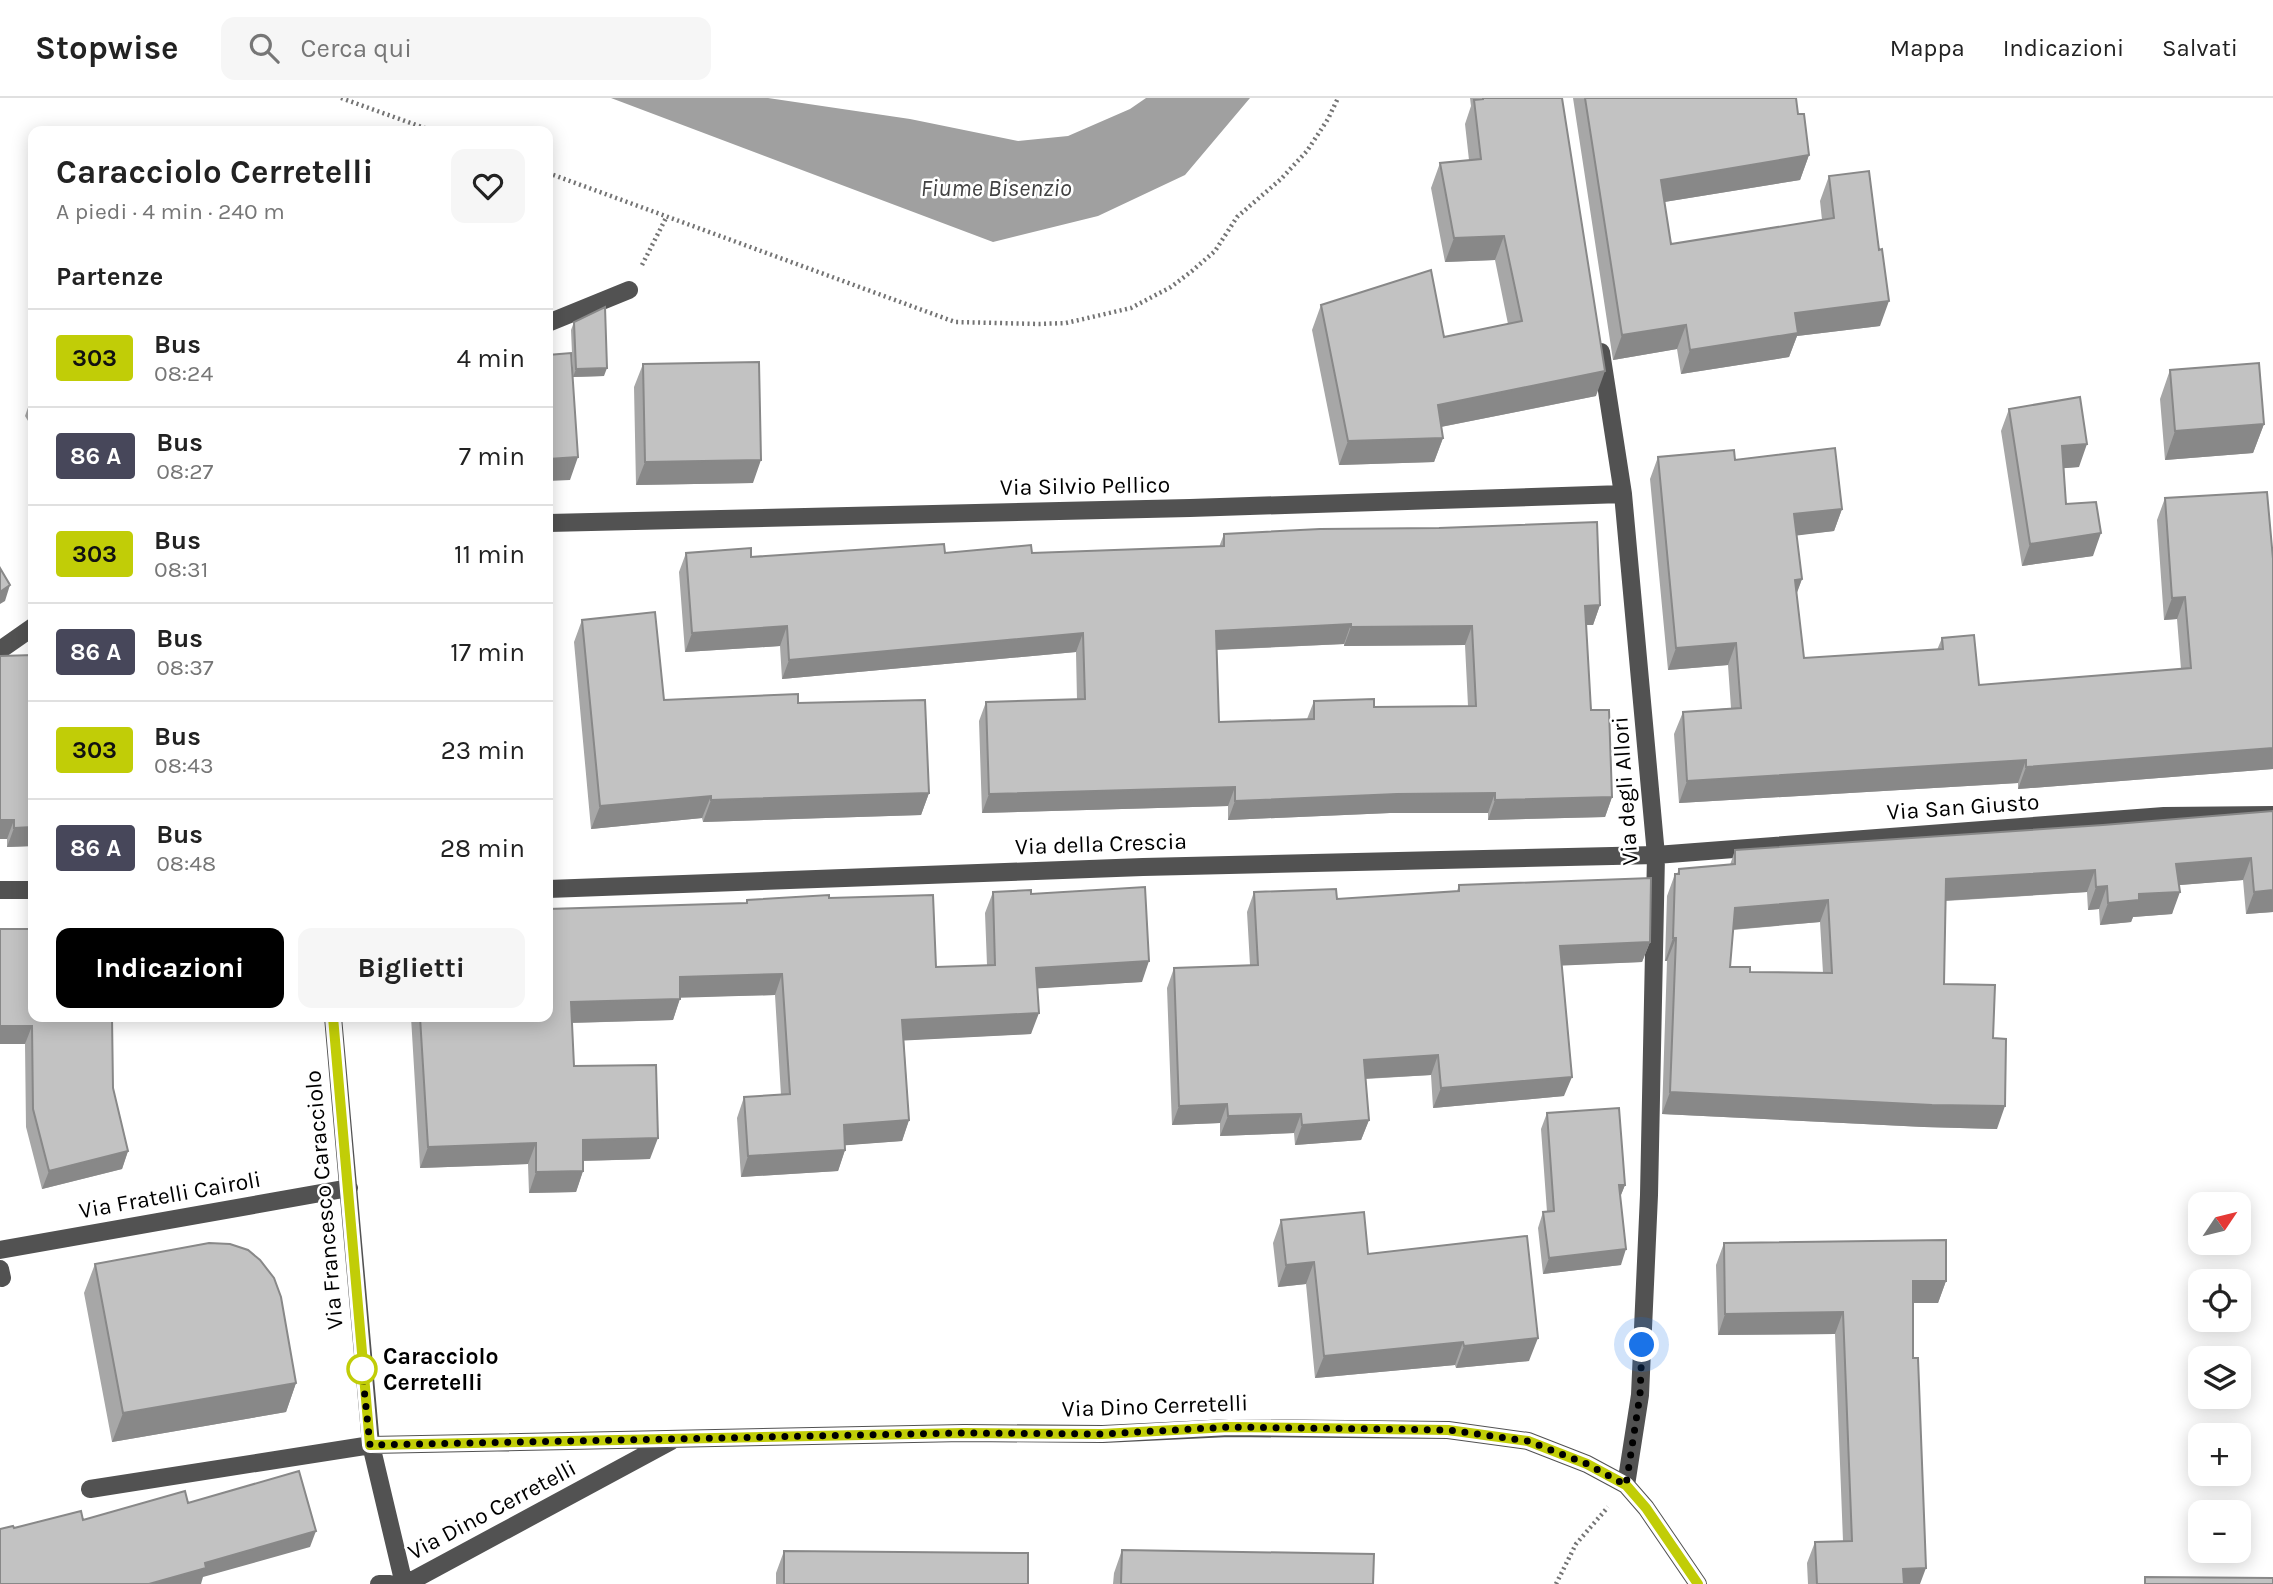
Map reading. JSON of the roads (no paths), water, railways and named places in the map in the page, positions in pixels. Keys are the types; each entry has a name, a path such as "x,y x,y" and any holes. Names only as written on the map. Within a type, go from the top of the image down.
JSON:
{"street":[{"path":"553,321 629,290"},
{"name":"Via degli Allori","path":"1597,330 1623,494 1656,855 1649,1195 1641,1381 1626,1485"},
{"name":"Via Silvio Pellico","path":"553,523 1190,508 1623,494"},
{"path":"0,650 28,630"},
{"name":"Via San Giusto","path":"1656,855 2164,816 2273,815"},
{"name":"Via della Crescia","path":"553,889 1143,867 1656,855"},
{"path":"0,891 28,890"},
{"name":"Via Francesco Caracciolo","path":"333,1022 370,1445 405,1584"},
{"name":"Via Fratelli Cairoli","path":"0,1250 349,1188"},
{"name":"Via Dino Cerretelli","path":"90,1489 370,1445 964,1433 1102,1434 1229,1427 1448,1430 1528,1441 1587,1464 1626,1485"},
{"name":"Via Dino Cerretelli","path":"405,1584 674,1439"},
{"path":"1626,1485 1646,1508 1698,1584"},
{"path":"379,1584 390,1584"}],"water":[{"name":"Fiume Bisenzio","path":"611,98 768,98 910,119 1018,141 1068,136 1130,109 1146,98 1250,98 1185,175 1098,216 993,242"}],"place":[{"name":"Caracciolo Cerretelli","path":"362,1369"}]}
